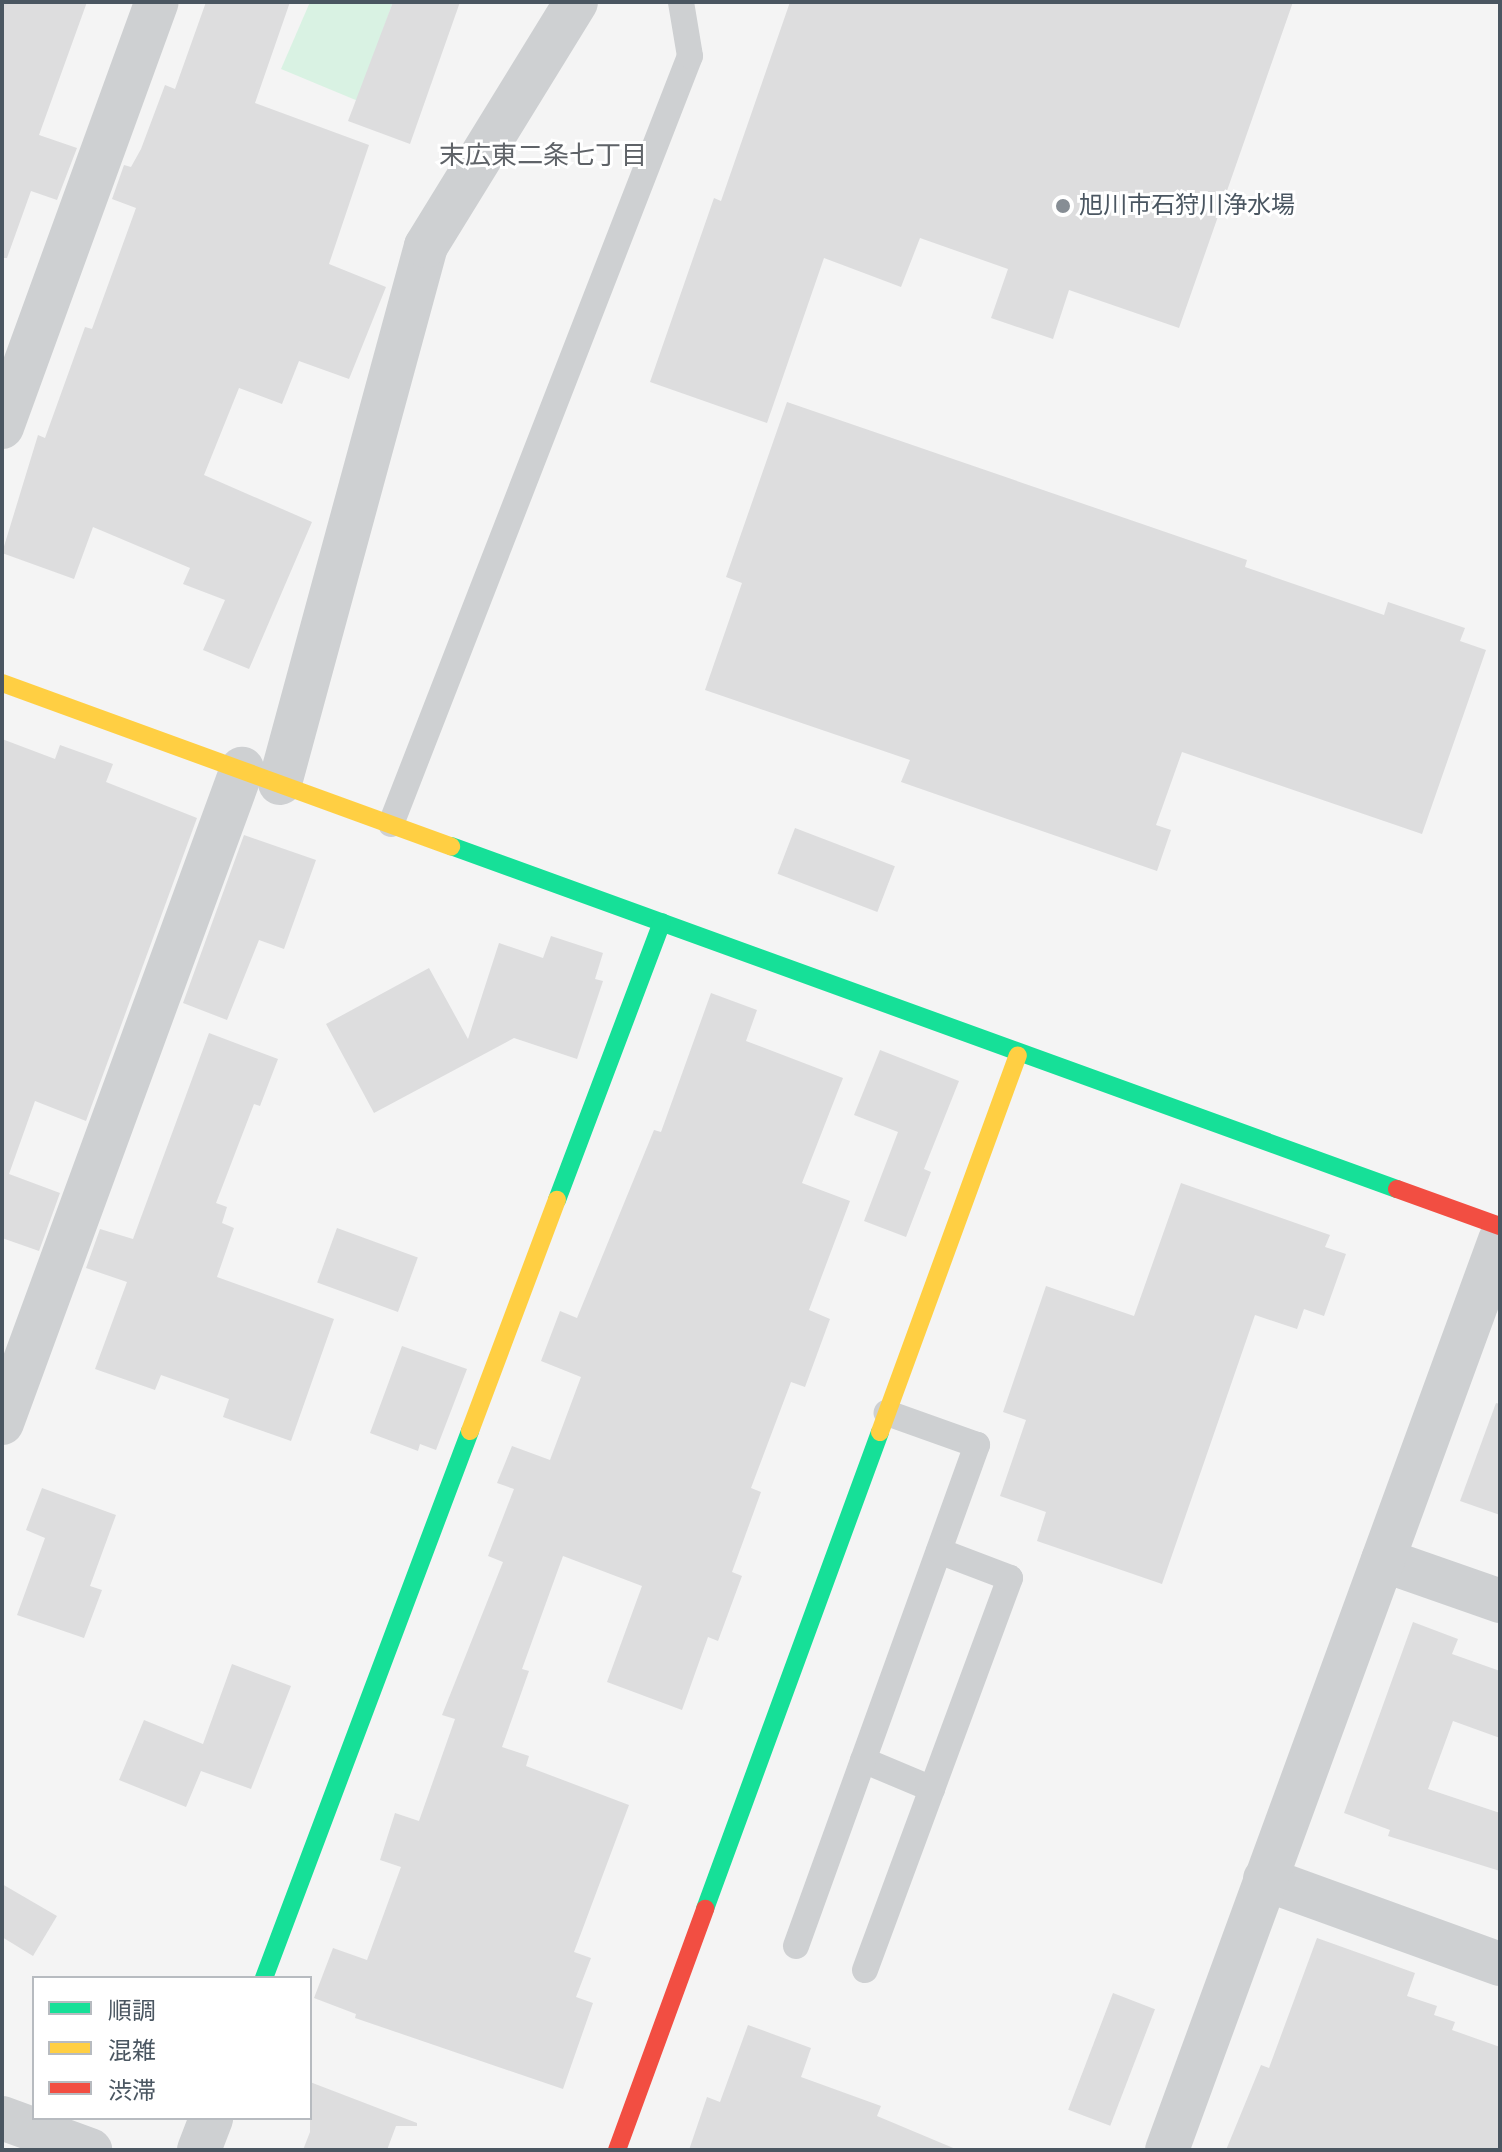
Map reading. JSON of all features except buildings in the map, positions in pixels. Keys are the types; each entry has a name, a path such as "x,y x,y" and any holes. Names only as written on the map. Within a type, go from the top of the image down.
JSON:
{"street":[{"path":"2,427 157,2"},
{"path":"2,1423 261,776 426,246 567,4"},
{"path":"2,683 662,922 1018,1055 1500,1226"},
{"path":"265,1976 662,922"},
{"path":"617,2150 1018,1055"},
{"path":"1167,2150 1500,1240"},
{"path":"1383,1560 1500,1601"},
{"path":"1265,1879 1500,1964"},
{"path":"2,2118 90,2150"},
{"path":"199,2150 210,2120"}],"lane":[{"path":"391,824 690,56 681,2"},
{"path":"796,1946 977,1445 887,1413"},
{"path":"865,1970 1010,1578 939,1551"},
{"path":"863,1760 932,1789"}],"green space":[{"path":"310,2 393,2 358,101 281,69"}],"traffic: fast":[{"path":"451,846 1397,1189"},
{"path":"557,1200 662,922"},
{"path":"265,1976 470,1431"},
{"path":"705,1909 880,1432"}],"traffic: slow":[{"path":"2,683 451,846"},
{"path":"880,1432 1018,1055"},
{"path":"470,1431 557,1200"}],"traffic: jam":[{"path":"1397,1189 1500,1226"},
{"path":"617,2150 705,1909"}],"place":[{"name":"旭川市石狩川浄水場","path":"1063,206"}],"district":[{"name":"末広東二条七丁目","path":"543,156"}]}
